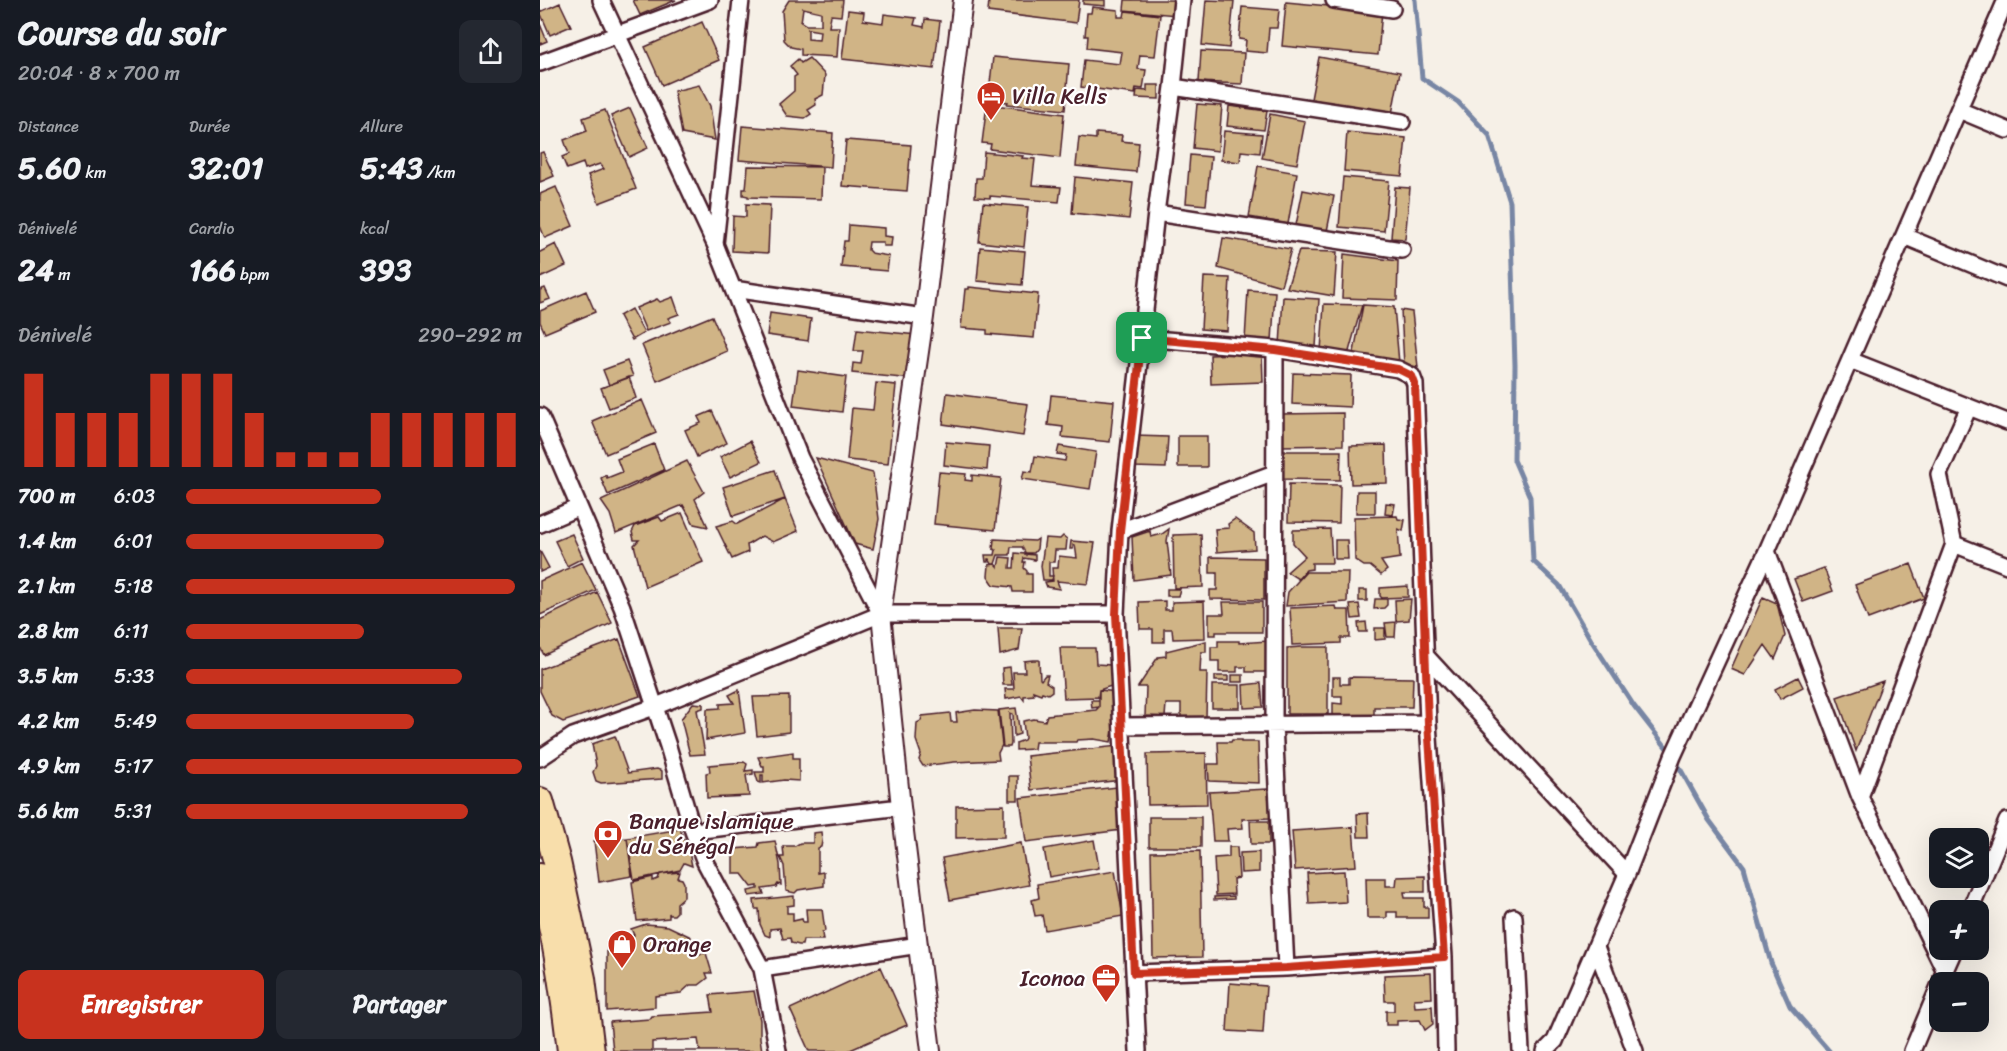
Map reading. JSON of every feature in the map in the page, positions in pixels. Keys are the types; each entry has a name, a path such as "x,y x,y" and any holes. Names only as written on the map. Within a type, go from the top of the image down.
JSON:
{"highway":[{"path":"540,801 564,894 582,979 591,1051"},
{"path":"540,877 563,982 571,1051"}],"street":[{"path":"601,0 715,244 800,458 881,614"},
{"path":"540,63 710,0"},
{"path":"715,244 741,0"},
{"path":"931,1051 901,807 881,614 924,317 963,0"},
{"path":"1138,1051 1116,614 1120,531 1182,0"},
{"path":"1334,0 1392,9"},
{"path":"1545,1051 1555,1041 1628,874 1673,756 1767,551 2006,0"},
{"path":"1173,87 1402,122"},
{"path":"1959,110 2007,130"},
{"path":"1156,213 1401,250"},
{"path":"1904,236 2007,279"},
{"path":"733,289 924,317"},
{"path":"1142,338 1275,350 1398,369 1412,376 1415,384 1428,723 1444,957 1446,1051"},
{"path":"1275,350 1274,724 1286,968"},
{"path":"1850,360 2007,422"},
{"path":"1860,797 1954,544 1939,474 1969,407"},
{"path":"540,416 622,607 668,746 693,831 705,862 762,969 778,1051"},
{"path":"1120,531 1274,473"},
{"path":"540,524 579,507"},
{"path":"1954,544 2007,565"},
{"path":"1767,551 1860,797 1939,972"},
{"path":"540,758 573,736 654,707 881,614 1116,614"},
{"path":"1426,656 1628,874"},
{"path":"1122,726 1428,723"},
{"path":"693,831 901,807"},
{"path":"1974,900 2007,821"},
{"path":"1514,917 1521,1051"},
{"path":"762,969 919,945"},
{"path":"1596,947 1635,1051"},
{"path":"1134,973 1286,968 1444,957"},
{"path":"1912,1051 1929,1010"}],"building":[{"path":"633,0 676,0 640,15"},
{"path":"789,0 843,0 841,16 831,15 829,27 839,27 837,57 801,55 801,49 791,47 784,40 782,11","holes":["803,8 821,12 821,25 806,25 801,22","808,29 820,31 819,40 808,39"]},
{"path":"989,0 1079,0 1076,23 988,12"},
{"path":"1083,0 1105,0 1105,6 1083,4"},
{"path":"1125,0 1178,0 1176,15 1124,10"},
{"path":"1206,0 1234,1 1229,48 1202,45"},
{"path":"1286,2 1382,11 1378,55 1282,46"},
{"path":"560,3 571,26 550,35 540,12"},
{"path":"1092,7 1118,10 1118,17 1124,17 1125,11 1160,15 1155,56 1140,55 1138,69 1146,70 1143,89 1136,88 1135,94 1081,87 1084,60 1120,64 1122,52 1087,48 1088,36 1085,36 1087,13 1091,13"},
{"path":"1242,7 1279,10 1277,28 1269,28 1267,53 1245,51 1246,40 1239,39"},
{"path":"848,10 864,12 863,20 883,23 884,14 916,18 914,25 924,27 925,19 940,21 934,69 842,59"},
{"path":"702,22 719,60 662,85 645,47"},
{"path":"540,24 547,41 540,44"},
{"path":"1201,51 1244,53 1242,84 1199,82"},
{"path":"993,57 1069,64 1065,110 988,100"},
{"path":"1319,57 1400,72 1392,114 1311,99"},
{"path":"809,58 825,75 823,95 815,99 816,105 808,110 811,114 805,118 787,116 779,104 794,91 794,77 797,75 790,66 798,59 801,63"},
{"path":"699,85 710,106 715,140 682,134 674,91"},
{"path":"1147,85 1159,85 1159,99 1136,98 1137,90 1147,91"},
{"path":"987,104 1064,114 1060,158 990,149 991,144 982,143"},
{"path":"1197,104 1222,106 1218,151 1193,148"},
{"path":"1229,106 1267,111 1264,130 1227,126"},
{"path":"630,108 648,148 629,157 611,116"},
{"path":"605,110 636,189 599,203 588,175 604,169 600,164 585,169 583,163 567,169 562,157 569,154 564,140 587,131 583,118"},
{"path":"1270,114 1305,121 1297,164 1262,158"},
{"path":"742,126 833,133 831,167 739,160"},
{"path":"1224,131 1262,134 1260,153 1241,151 1240,162 1221,160"},
{"path":"1347,132 1406,138 1402,176 1344,171"},
{"path":"1096,133 1122,135 1121,141 1139,143 1136,172 1076,166 1079,137 1096,139"},
{"path":"846,140 911,145 907,191 842,186"},
{"path":"543,152 554,176 540,182 540,153"},
{"path":"984,152 1035,159 1032,185 1061,187 1059,202 990,196 990,198 975,197 976,178 982,178"},
{"path":"1190,155 1211,157 1206,205 1186,203"},
{"path":"748,166 822,167 821,199 743,195 743,189 746,189"},
{"path":"1258,166 1297,173 1288,224 1249,217"},
{"path":"1075,177 1133,183 1129,219 1072,213"},
{"path":"1343,177 1389,181 1384,231 1339,227"},
{"path":"556,187 573,226 545,238 540,226 540,194"},
{"path":"1395,187 1410,188 1405,239 1391,238"},
{"path":"1303,190 1334,196 1327,231 1296,225"},
{"path":"983,203 1028,207 1024,247 979,242"},
{"path":"746,204 770,205 768,253 732,251 733,216 746,217"},
{"path":"849,225 884,228 884,236 892,237 891,246 883,246 883,242 869,242 868,250 871,253 889,256 887,271 841,267 844,241 848,241"},
{"path":"1223,238 1291,249 1281,286 1218,268"},
{"path":"556,244 566,266 540,278 540,252"},
{"path":"980,247 1025,251 1022,285 977,281"},
{"path":"1299,251 1337,252 1334,296 1287,288"},
{"path":"1344,254 1398,261 1397,300 1342,298"},
{"path":"1204,277 1230,278 1227,331 1201,329"},
{"path":"969,287 1038,294 1034,338 987,334 987,330 961,328 965,289"},
{"path":"545,288 550,299 540,303 540,290"},
{"path":"1248,290 1275,292 1272,341 1245,340"},
{"path":"586,291 595,312 545,333 540,322 540,311"},
{"path":"673,297 679,314 668,318 671,322 646,331 636,308 657,299 660,302"},
{"path":"1283,297 1319,299 1316,347 1280,345"},
{"path":"1324,304 1362,305 1348,355 1321,351"},
{"path":"1363,305 1394,307 1399,363 1353,357"},
{"path":"631,309 644,333 632,340 619,316"},
{"path":"1401,310 1412,312 1418,367 1404,365"},
{"path":"770,313 811,319 808,341 767,335"},
{"path":"712,316 727,351 657,381 642,345"},
{"path":"857,329 917,335 912,379 852,373 853,363 861,364 863,351 854,351"},
{"path":"1262,353 1263,382 1211,384 1210,355"},
{"path":"627,361 633,376 609,385 603,370"},
{"path":"798,370 846,377 842,412 793,406"},
{"path":"1293,373 1351,375 1350,407 1292,404"},
{"path":"629,377 636,398 609,408 601,388"},
{"path":"876,383 896,385 888,464 847,460 852,408 873,410"},
{"path":"947,393 1028,404 1023,436 943,424"},
{"path":"1051,395 1114,401 1110,442 1062,437 1063,427 1048,425"},
{"path":"642,400 656,433 606,454 592,421"},
{"path":"712,411 727,443 697,457 685,430 701,423 698,417"},
{"path":"1343,413 1343,445 1281,446 1281,414"},
{"path":"1135,436 1168,437 1166,468 1134,467"},
{"path":"1178,436 1207,436 1207,467 1178,467"},
{"path":"750,441 761,462 730,477 720,457"},
{"path":"946,442 989,446 987,470 944,465"},
{"path":"654,444 664,470 608,495 601,478 622,472 617,459"},
{"path":"1386,445 1387,483 1351,484 1350,446"},
{"path":"1059,446 1096,452 1090,489 1022,479 1024,471 1032,472 1035,456 1065,461 1066,455 1057,454"},
{"path":"1281,451 1341,451 1340,480 1282,479"},
{"path":"816,458 873,473 879,519 873,549 855,544"},
{"path":"687,461 704,492 695,499 708,527 694,524 683,505 616,533 610,514 601,501"},
{"path":"775,470 785,499 733,516 723,487"},
{"path":"939,472 966,474 965,480 972,481 972,475 1001,478 995,530 934,524"},
{"path":"1289,484 1340,485 1339,523 1288,522"},
{"path":"1357,491 1375,491 1375,513 1356,513"},
{"path":"785,499 798,531 773,542 762,536 747,545 748,552 732,559 716,526 733,521 737,524"},
{"path":"1386,503 1395,504 1393,515 1385,514"},
{"path":"682,513 703,562 645,587 634,545 639,540 634,540 632,532 635,526 659,517 662,521"},
{"path":"1397,516 1398,519 1405,520 1403,531 1398,529 1400,558 1381,561 1387,570 1381,575 1370,566 1364,566 1355,560 1354,517"},
{"path":"1235,519 1254,533 1255,549 1217,552 1215,529 1229,528 1228,524"},
{"path":"1169,529 1167,541 1171,575 1134,580 1132,537 1150,531 1151,537"},
{"path":"1330,529 1332,563 1312,563 1312,569 1306,570 1298,579 1287,572 1305,556 1293,543 1293,530"},
{"path":"572,534 583,558 567,566 555,541"},
{"path":"1201,534 1203,587 1174,588 1173,535"},
{"path":"1063,536 1067,539 1066,550 1055,550 1054,562 1049,562 1049,576 1053,576 1052,580 1043,580 1041,566 1045,538 1060,539"},
{"path":"994,539 1035,541 1038,539 1037,549 1034,553 1026,554 1022,547 1011,547 1010,555 998,555 995,564 992,564 989,559 986,562 985,555 995,555"},
{"path":"1335,540 1347,540 1348,559 1335,559"},
{"path":"1071,541 1095,543 1088,584 1057,581 1060,589 1047,587 1045,582 1053,581 1052,568 1058,568 1059,556 1077,558 1075,545 1073,549 1070,549"},
{"path":"540,551 549,568 540,572"},
{"path":"1015,553 1035,555 1035,560 1024,558 1023,562 1025,562 1024,568 1027,574 1032,574 1032,592 1013,592 1012,587 994,585 988,576 989,565 995,564 998,567 1000,557 1011,558 1010,568 1014,568"},
{"path":"1210,557 1264,558 1264,600 1210,599 1210,590 1217,590 1217,573 1210,573"},
{"path":"582,562 596,590 540,615 540,581"},
{"path":"1911,564 1924,598 1868,619 1855,585"},
{"path":"1824,568 1833,591 1803,602 1794,579"},
{"path":"1306,572 1348,572 1347,602 1286,606 1288,592"},
{"path":"1408,586 1408,597 1382,598 1380,596 1380,588"},
{"path":"1167,589 1180,589 1178,596 1167,596"},
{"path":"1359,590 1367,590 1367,601 1359,601"},
{"path":"597,592 612,623 544,655 540,647 540,620"},
{"path":"1763,597 1777,603 1785,636 1775,659 1765,645 1745,675 1731,669"},
{"path":"1375,599 1387,599 1387,605 1384,608 1374,609"},
{"path":"1411,599 1409,620 1396,621 1395,600"},
{"path":"1165,601 1165,610 1172,610 1172,602 1204,601 1205,638 1173,639 1172,629 1164,629 1164,642 1153,642 1153,629 1140,629 1139,602"},
{"path":"1223,602 1262,602 1262,632 1216,632 1216,635 1209,635 1209,614 1224,614"},
{"path":"1359,604 1361,618 1352,619 1350,605"},
{"path":"1336,606 1337,610 1349,610 1350,638 1341,638 1341,643 1292,645 1290,608"},
{"path":"1366,622 1367,632 1359,632 1358,623"},
{"path":"1396,622 1395,637 1387,637 1385,623"},
{"path":"998,628 1022,628 1019,650 1000,655"},
{"path":"1375,628 1385,628 1385,639 1375,640"},
{"path":"619,639 640,696 563,722 552,716 540,691 540,669"},
{"path":"1206,641 1206,652 1201,652 1200,672 1207,672 1206,718 1181,717 1181,704 1166,704 1165,717 1145,716 1146,687 1138,687 1158,657 1166,656 1166,651"},
{"path":"1218,641 1239,641 1239,643 1268,641 1268,672 1246,672 1246,667 1237,667 1237,672 1219,672 1219,661 1211,661 1211,647 1218,647"},
{"path":"1328,647 1328,714 1287,714 1287,648"},
{"path":"1060,648 1095,648 1096,664 1111,665 1111,686 1099,690 1098,697 1064,698"},
{"path":"1039,660 1040,679 1048,675 1046,682 1052,686 1052,691 1048,694 1042,692 1041,694 1033,691 1034,695 1024,696 1024,700 1021,696 1006,699 1005,689 1014,689 1013,672 1025,672 1024,661"},
{"path":"1010,667 1012,685 1003,685 1002,668"},
{"path":"1232,675 1243,675 1243,682 1232,682"},
{"path":"1215,676 1228,676 1228,681 1215,681"},
{"path":"1333,677 1340,677 1340,684 1349,684 1349,677 1413,678 1412,707 1374,707 1374,721 1333,720 1333,703 1342,704 1342,696 1333,696"},
{"path":"1798,677 1803,687 1780,699 1775,689"},
{"path":"1883,681 1867,722 1856,751 1837,697"},
{"path":"1261,683 1263,707 1244,708 1243,685"},
{"path":"1212,685 1240,685 1240,708 1212,708"},
{"path":"739,690 745,733 706,740 707,709 720,708 720,704 734,703 729,695"},
{"path":"1099,690 1118,692 1120,730 1113,730 1111,742 1094,739 1077,740 1076,742 1035,742 1034,749 1016,750 1016,743 1025,738 1023,721 1034,719 1045,721 1047,715 1096,710 1099,707"},
{"path":"789,696 789,732 757,736 753,697"},
{"path":"1091,700 1099,700 1099,707 1092,708"},
{"path":"693,703 703,704 703,708 697,710 705,754 690,755 681,719"},
{"path":"1016,708 1020,734 1014,736 1013,714 1010,713 1011,744 1010,747 1003,747 999,710"},
{"path":"975,710 998,711 1002,745 998,753 999,760 923,766 919,760 921,754 916,740 917,723 921,721 922,716 950,713 951,722 957,722 956,713"},
{"path":"615,736 628,773 657,769 662,771 662,779 601,783 596,781 593,772 596,766 592,744"},
{"path":"1232,740 1258,742 1259,783 1209,781 1208,764 1219,764 1218,742 1231,742"},
{"path":"1118,746 1122,780 1031,790 1027,756"},
{"path":"793,752 793,758 799,758 799,781 784,780 763,783 763,775 761,775 761,783 758,782 755,772 764,772 764,766 758,757"},
{"path":"1206,753 1207,804 1148,805 1147,754"},
{"path":"744,762 747,764 745,771 753,770 753,774 746,775 749,796 707,798 706,773 710,772 709,765"},
{"path":"1009,776 1018,776 1018,800 1009,800"},
{"path":"1117,787 1122,830 1026,842 1020,798"},
{"path":"1268,789 1270,818 1242,819 1243,828 1227,829 1228,841 1213,841 1209,792"},
{"path":"1004,805 1004,837 956,838 956,806"},
{"path":"1368,813 1369,837 1358,837 1357,814"},
{"path":"1149,817 1201,817 1201,847 1149,847"},
{"path":"1250,821 1269,821 1269,844 1251,844"},
{"path":"1353,827 1356,866 1295,870 1292,831"},
{"path":"680,829 692,866 684,863 680,870 634,880 627,838"},
{"path":"821,832 821,847 818,848 818,873 824,872 824,886 798,890 795,893 786,891 784,866 780,857 784,857 783,846 813,843 813,833"},
{"path":"627,838 632,876 599,882 594,841"},
{"path":"1094,840 1099,868 1049,877 1044,849"},
{"path":"775,841 780,864 781,885 762,889 764,894 749,896 748,891 758,889 758,886 752,887 742,874 733,874 733,849 758,847 759,843"},
{"path":"1021,843 1029,885 950,900 942,858"},
{"path":"1229,847 1237,847 1239,878 1233,879 1234,894 1216,895 1214,858 1229,857"},
{"path":"1200,851 1202,957 1153,958 1151,852"},
{"path":"1259,852 1259,872 1241,873 1240,853"},
{"path":"1115,871 1123,916 1045,930 1042,915 1035,916 1032,900 1039,898 1037,884"},
{"path":"1344,871 1346,902 1309,904 1307,873"},
{"path":"680,872 678,878 684,883 684,897 677,903 677,912 674,915 669,913 669,918 637,921 632,882 653,877 653,881 658,879 660,874"},
{"path":"1425,876 1425,892 1404,892 1405,898 1424,898 1424,907 1428,907 1428,918 1397,918 1397,912 1387,912 1387,918 1367,918 1366,878 1386,878 1386,886 1396,886 1397,877"},
{"path":"794,896 794,905 787,906 787,913 793,913 793,921 802,919 803,922 807,922 806,909 822,909 825,931 822,933 823,940 803,940 802,945 791,943 790,938 783,939 780,928 770,929 770,937 765,935 760,924 759,909 755,909 754,900"},
{"path":"1234,896 1234,899 1214,900 1214,897"},
{"path":"646,924 668,926 691,937 689,944 692,955 706,953 712,973 706,973 708,978 699,985 690,985 681,993 655,996 655,1007 607,1011 607,943 611,939 612,947 626,937 634,935 631,929"},
{"path":"881,967 907,1025 848,1051 809,1051 790,1009"},
{"path":"1431,973 1432,998 1414,999 1415,1007 1432,1006 1433,1024 1425,1030 1420,1020 1397,1021 1397,1025 1386,1025 1386,1011 1394,1011 1394,1001 1385,1001 1384,975"},
{"path":"1230,983 1266,986 1263,1033 1227,1031"},
{"path":"754,991 760,1020 762,1051 613,1051 610,1022 650,1019 652,1016 713,1012 710,995"},
{"path":"698,1039 700,1051 652,1051 652,1042"}],"waterway":[{"path":"1415,0 1422,78 1458,102 1489,135 1510,202 1515,365 1514,460 1530,497 1533,561 1559,585 1634,706 1673,756 1709,820 1744,867 1771,963 1790,1006 1829,1051"}],"place":[{"name":"Villa Kells","path":"991,122"},
{"name":"Banque islamique du Sénégal","path":"608,860"},
{"name":"Orange","path":"622,970"},
{"name":"Iconoa","path":"1106,1004"}],"route":[{"path":"1142,338 1275,350 1398,369 1412,376 1415,384 1428,723 1444,957 1286,968 1134,973 1116,614 1120,531 1142,338"}]}
